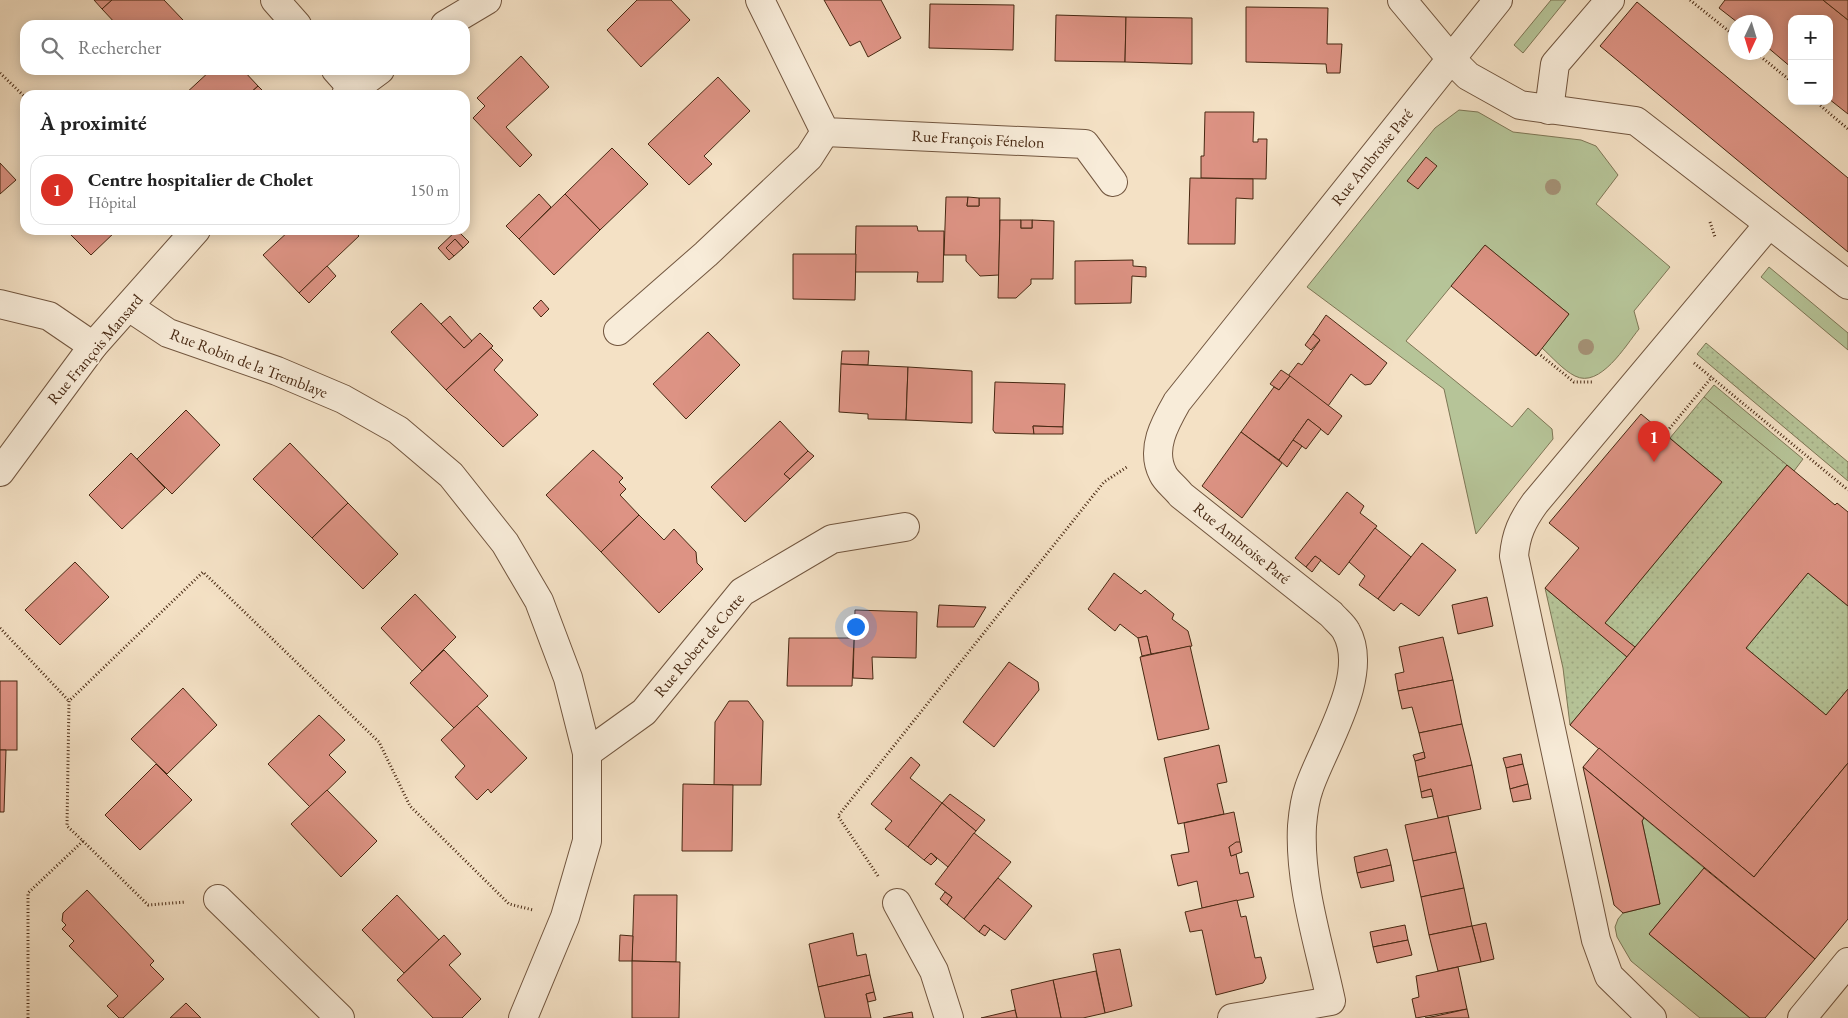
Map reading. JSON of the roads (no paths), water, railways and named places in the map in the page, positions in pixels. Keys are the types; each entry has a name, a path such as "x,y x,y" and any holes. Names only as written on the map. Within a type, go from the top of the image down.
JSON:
{"street":[{"path":"275,0 293,20"},
{"path":"453,20 487,0"},
{"path":"618,331 706,254 809,157 825,132 760,0"},
{"path":"1402,0 1452,60 1468,76 1520,105 1636,121 1848,285"},
{"name":"Rue Ambroise Paré","path":"1232,1018 1333,1009 1303,872 1302,825 1308,789 1342,713 1350,685 1353,656 1346,631 1331,614 1182,495 1162,474 1157,448 1163,426 1177,402 1498,0"},
{"path":"1549,110 1555,64 1610,0"},
{"path":"345,85 368,75"},
{"name":"Rue François Fénelon","path":"825,132 1084,144 1113,182"},
{"path":"1652,1018 1609,976 1596,940 1514,556 1515,539 1519,526 1534,503 1769,224"},
{"name":"Rue François Mansard","path":"0,472 93,346 192,235"},
{"path":"0,304 49,316 93,346"},
{"name":"Rue Robin de la Tremblaye","path":"129,307 168,333 277,371 343,399 398,430 451,475 506,543 539,601 568,678 587,753 587,842 565,917 523,1018"},
{"name":"Rue Robert de Cotte","path":"587,753 644,712 742,592 832,539 905,527"},
{"path":"218,899 340,1018"},
{"path":"897,903 934,971 949,1018"},
{"path":"1802,1018 1848,962"}],"place":[{"name":"Centre hospitalier de Cholet","path":"1654,462"}]}
